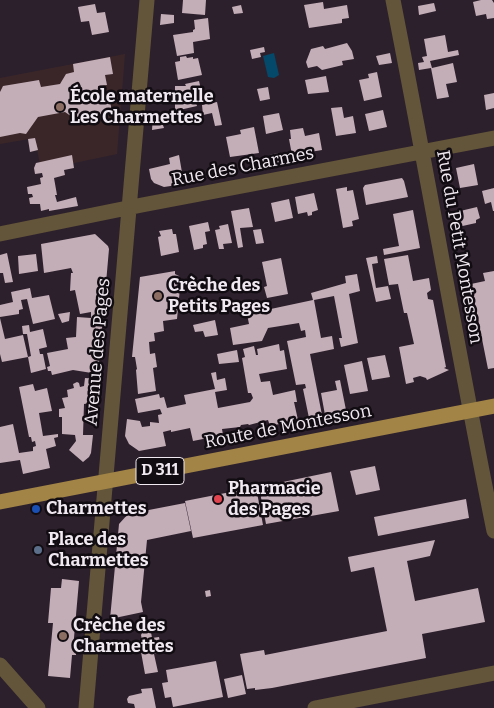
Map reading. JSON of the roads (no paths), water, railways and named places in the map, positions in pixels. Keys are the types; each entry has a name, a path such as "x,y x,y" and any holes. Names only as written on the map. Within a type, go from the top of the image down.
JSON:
{"main road":[{"name":"Route de Montesson","path":"0,502 494,406"}],"street":[{"name":"Avenue des Pages","path":"86,708 147,0"},
{"name":"Rue du Petit Montesson","path":"393,0 494,530"},
{"name":"Rue des Charmes","path":"0,234 494,138"},
{"path":"0,666 38,708"},
{"path":"316,708 494,673"}],"water":[{"path":"274,53 279,75 274,78 268,77 263,56"}],"place":[{"name":"École maternelle Les Charmettes","path":"60,107"},
{"name":"Crèche des Petits Pages","path":"158,296"},
{"name":"Pharmacie des Pages","path":"218,499"},
{"name":"Charmettes","path":"36,509"},
{"name":"Place des Charmettes","path":"38,550"},
{"name":"Crèche des Charmettes","path":"63,636"}]}
